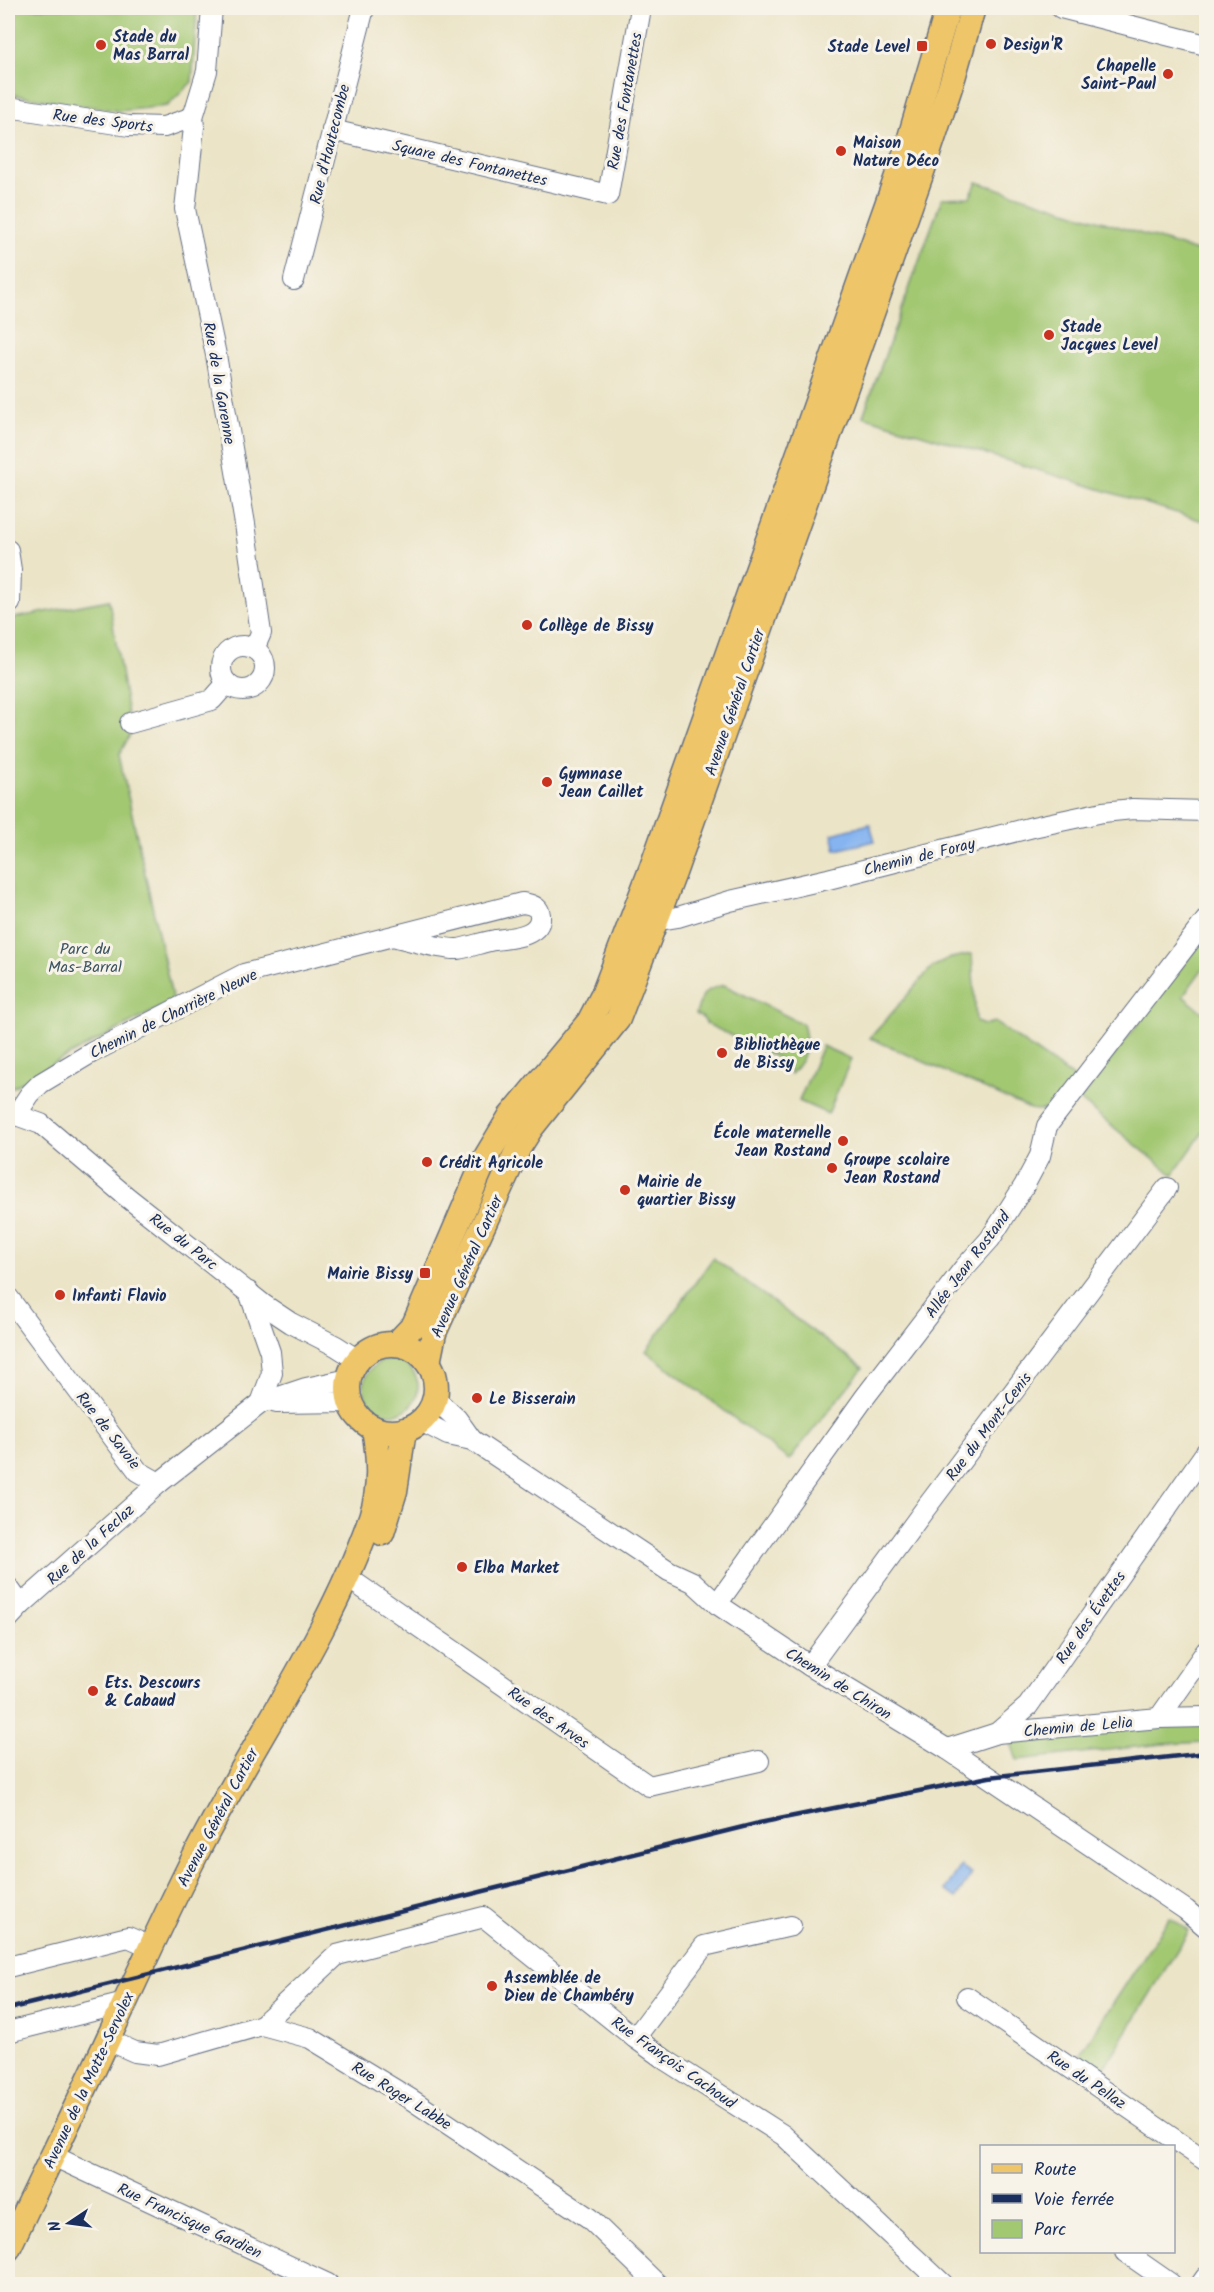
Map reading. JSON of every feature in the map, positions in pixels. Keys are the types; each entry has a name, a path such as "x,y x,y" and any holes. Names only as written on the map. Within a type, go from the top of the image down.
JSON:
{"main road":[{"name":"Avenue Général Cartier","path":"396,1344 414,1325 486,1157 510,1117 597,1028 618,1019 647,911 906,151 948,8"},
{"name":"Avenue Général Cartier","path":"647,911 678,861 923,169 973,8"},
{"name":"Avenue Général Cartier","path":"428,1363 434,1333 519,1147 597,1028"},
{"path":"383,1344 396,1344 420,1353 428,1363 436,1384 435,1399 429,1411 412,1426 384,1431 374,1428 358,1415 352,1380 370,1349 383,1344"},
{"name":"Avenue Général Cartier","path":"303,1663 330,1630 371,1559 390,1508 412,1426"},
{"name":"Avenue Général Cartier","path":"138,1976 196,1855 244,1763 303,1663 372,1516 379,1456 374,1428"},
{"name":"Avenue Général Cartier","path":"353,1591 354,1578 381,1513 376,1494"},
{"name":"Avenue de la Motte-Servolex","path":"8,2249 138,1976"}],"street":[{"path":"193,117 207,71 212,8"},
{"name":"Rue d'Hautecombe","path":"294,280 363,8"},
{"name":"Rue des Fontanettes","path":"608,195 641,8"},
{"path":"1061,8 1206,45"},
{"name":"Rue des Sports","path":"8,107 129,126 164,127 193,117"},
{"name":"Rue de la Garenne","path":"193,117 194,127 185,209 216,355 245,524 261,633 254,649 260,654 264,668 260,681 247,689 233,687 227,683"},
{"name":"Square des Fontanettes","path":"332,130 608,195"},
{"path":"8,550 10,603 8,604"},
{"path":"130,723 212,700 227,683 223,677 221,663 228,651 241,646 254,649"},
{"name":"Chemin de Foray","path":"647,911 666,919 678,917 730,900 828,879 1033,827 1103,812 1133,809 1206,811"},
{"name":"Chemin de Charrière Neuve","path":"12,1116 41,1083 91,1053 244,974 522,903 538,909 540,916 538,925 531,932 518,937 456,949 393,936"},
{"name":"Allée Jean Rostand","path":"717,1604 865,1397 964,1268 990,1239 1040,1156 1047,1126 1206,920"},
{"name":"Rue du Parc","path":"12,1116 41,1124 127,1197 249,1292 291,1323 336,1346 352,1380"},
{"name":"Rue du Mont-Cenis","path":"810,1666 925,1509 1167,1188"},
{"path":"249,1292 270,1352 272,1373 261,1403"},
{"name":"Rue de Savoie","path":"8,1297 138,1471 159,1483"},
{"path":"159,1483 261,1403 352,1380"},
{"name":"Chemin de Chiron","path":"435,1399 457,1419 471,1440"},
{"name":"Chemin de Chiron","path":"412,1426 471,1440 669,1571 693,1582 717,1604 810,1666 947,1749 1186,1910 1206,1927"},
{"name":"Rue des Évettes","path":"947,1749 998,1733 1028,1706 1206,1452"},
{"name":"Rue de la Feclaz","path":"8,1619 159,1483"},
{"path":"8,1587 21,1605"},
{"name":"Rue des Arves","path":"353,1591 649,1786 759,1761"},
{"path":"1159,1718 1206,1651"},
{"name":"Chemin de Lelia","path":"998,1733 1159,1718 1206,1718"},
{"name":"Rue François Cachoud","path":"262,2025 337,1955 484,1917 635,2038 783,2135 943,2284"},
{"path":"635,2038 704,1946 791,1926"},
{"path":"8,1967 128,1937 151,1947"},
{"name":"Rue du Pellaz","path":"967,1997 1206,2161"},
{"path":"8,2032 125,2003"},
{"path":"108,2040 135,2052 158,2055 262,2025"},
{"name":"Rue Roger Labbe","path":"262,2025 310,2038 422,2107 589,2218 657,2284"},
{"name":"Rue Francisque Gardien","path":"53,2156 328,2284"},
{"path":"1126,2253 1171,2284"},
{"path":"1201,2284 1206,2277"}],"green space":[{"name":"Stade du Mas Barral","path":"8,8 197,8 192,82 167,106 119,111 8,94"},
{"name":"Stade Jacques Level","path":"977,182 1206,254 1206,522 863,416 942,198 970,197"},
{"name":"Parc du Mas-Barral","path":"109,600 131,733 119,755 173,1001 8,1090 8,619"},
{"path":"1206,935 1206,964 1183,996 1206,1015 1206,1128 1173,1175 1080,1100"},
{"path":"972,954 976,1022 984,1025 994,1022 1077,1080 1052,1107 1030,1109 870,1038 932,967 951,958"},
{"path":"724,985 803,1024 806,1039 805,1051 791,1074 786,1062 707,1024 696,1014 704,994"},
{"path":"822,1046 851,1059 828,1114 799,1101"},
{"path":"713,1258 863,1368 789,1460 646,1351"},
{"path":"391,1360 410,1368 418,1387 410,1406 391,1414 372,1406 364,1387 372,1368"},
{"path":"1206,1723 1206,1742 1163,1744 1017,1760 1011,1743 1160,1725"},
{"path":"1170,1917 1189,1931 1103,2070 1080,2054"}],"water":[{"path":"870,824 875,841 836,850 832,834"},
{"path":"961,1866 972,1874 956,1898 945,1890"}],"railway":[{"path":"8,2009 759,1823 989,1777 1206,1753"}],"place":[{"name":"Design'R","path":"991,44"},
{"name":"Stade du Mas Barral","path":"101,45"},
{"name":"Stade Level","path":"922,46"},
{"name":"Chapelle Saint-Paul","path":"1168,74"},
{"name":"Maison Nature Déco","path":"841,151"},
{"name":"Stade Jacques Level","path":"1049,335"},
{"name":"Collège de Bissy","path":"527,625"},
{"name":"Gymnase Jean Caillet","path":"547,782"},
{"name":"Bibliothèque de Bissy","path":"722,1053"},
{"name":"École maternelle Jean Rostand","path":"843,1141"},
{"name":"Crédit Agricole","path":"427,1162"},
{"name":"Groupe scolaire Jean Rostand","path":"832,1168"},
{"name":"Mairie de quartier Bissy","path":"625,1190"},
{"name":"Mairie Bissy","path":"425,1273"},
{"name":"Infanti Flavio","path":"60,1295"},
{"name":"Le Bisserain","path":"477,1398"},
{"name":"Elba Market","path":"462,1567"},
{"name":"Ets. Descours & Cabaud","path":"93,1691"},
{"name":"Assemblée de Dieu de Chambéry","path":"492,1986"}]}
